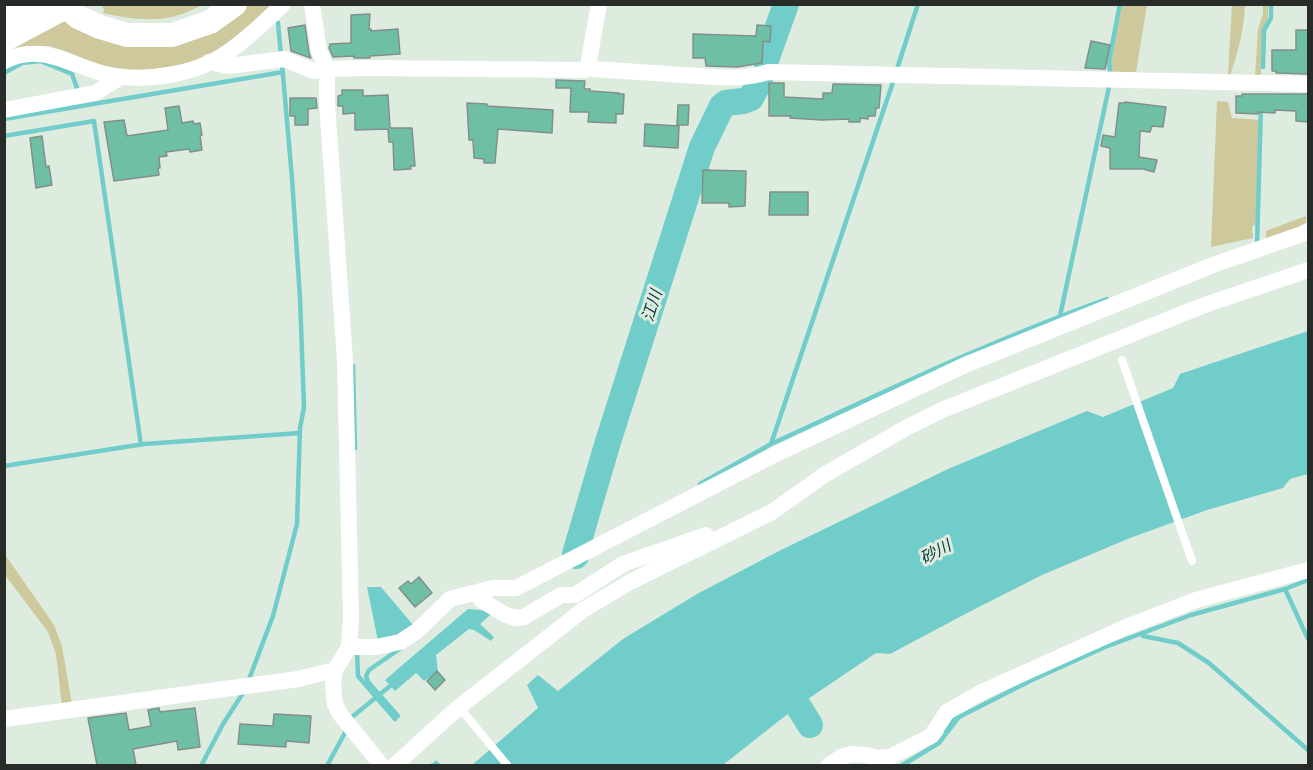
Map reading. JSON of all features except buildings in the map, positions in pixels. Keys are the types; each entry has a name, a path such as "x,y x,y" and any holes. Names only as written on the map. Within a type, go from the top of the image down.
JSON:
{"highway":[{"path":"4,16 25,4"},
{"path":"4,38 69,9"}],"main road":[{"path":"69,9 100,27 127,35 172,35 210,22 235,4"}],"street":[{"path":"4,61 25,54 44,54 104,74 121,77 152,78 177,73 226,54 252,34 283,4"},
{"path":"312,4 319,51 327,69 327,103 345,360 351,608 355,647 335,670 334,704 382,765"},
{"path":"209,62 228,66 281,59 293,61 310,70 579,71 585,70 588,66 599,4"},
{"path":"588,66 594,69 742,78 768,72 1308,84"},
{"path":"4,110 95,93 121,77"},
{"path":"355,647 376,647 400,642 417,631 450,599 493,588 516,588 776,454 965,364 1214,265 1308,231"},
{"path":"394,765 464,714 583,610 630,582 772,512 824,475 904,429 942,410 1202,306 1308,270"},
{"path":"479,593 481,600 506,615 516,618 524,617 561,595 575,595 623,564 711,533 723,537"},
{"path":"828,765 851,754 879,758 890,757 931,735 947,712 982,692 1124,628 1196,600 1308,570"},
{"path":"4,719 298,679 335,670"}],"lane":[{"path":"1122,360 1190,557"},
{"path":"464,714 508,765"}],"shaded area":[{"path":"105,4 202,5 166,18 141,19 103,13 102,6"},
{"path":"249,5 273,5 217,53 171,70 126,72 82,61 65,51 49,46 31,46 8,52 65,19 92,34 231,18"},
{"path":"1122,5 1147,5 1136,72 1228,75 1232,5 1245,5 1240,41 1230,76 1255,76 1258,29 1263,14 1263,5 1268,5 1268,18 1263,30 1261,73 1257,78 1112,74 1110,65"},
{"path":"1217,101 1228,102 1232,118 1260,120 1257,224 1252,227 1253,238 1211,247"},
{"path":"1306,216 1306,227 1266,243 1266,231"},
{"path":"4,553 54,625 62,646 72,705 62,706 56,654 48,632 5,575"}],"water":[{"name":"砂川","path":"1308,331 1308,474 1290,479 1283,488 1207,510 1130,538 1042,575 890,654 876,653 799,705 723,765 471,766 538,708 527,685 538,675 558,691 623,639 697,594 779,551 948,469 1087,411 1103,417 1173,388 1180,374"},
{"path":"367,587 381,587 414,626 395,636 378,641"},
{"path":"468,609 490,611 490,615 480,624 494,637 491,641 469,629 436,655 438,671 424,681 416,673 395,691 385,680"}],"waterway":[{"name":"江川","path":"766,60 786,4"},
{"path":"897,69 918,4"},
{"path":"1110,74 1109,61 1120,4"},
{"path":"1263,67 1264,30 1271,18 1271,4"},
{"path":"278,23 281,55"},
{"path":"4,73 22,63 40,61 72,74 78,91"},
{"path":"248,682 273,616 297,524 300,428 304,407 300,298 282,64"},
{"path":"4,119 283,72"},
{"name":"江川","path":"576,556 607,445 702,147 722,106 726,103 751,98 760,81"},
{"path":"700,484 771,444 893,82"},
{"path":"1060,316 1109,87"},
{"path":"1257,245 1261,107"},
{"path":"4,136 94,121 141,445"},
{"path":"771,444 979,349 1107,299"},
{"path":"353,366 355,448"},
{"path":"4,466 144,444 300,433"},
{"path":"1285,589 1308,580"},
{"path":"901,766 939,743 959,717 1032,680 1105,647 1191,615 1285,589 1308,639"},
{"path":"1142,633 1143,636 1178,643 1209,663 1308,750"},
{"path":"398,716 368,682 366,676 369,670 401,648"},
{"path":"357,651 358,676 395,719"},
{"path":"780,677 810,725"},
{"path":"350,722 352,717 395,682"},
{"path":"201,766 223,724 245,690"},
{"path":"944,730 958,714"},
{"path":"328,764 347,729"},
{"path":"436,763 439,766"}]}
